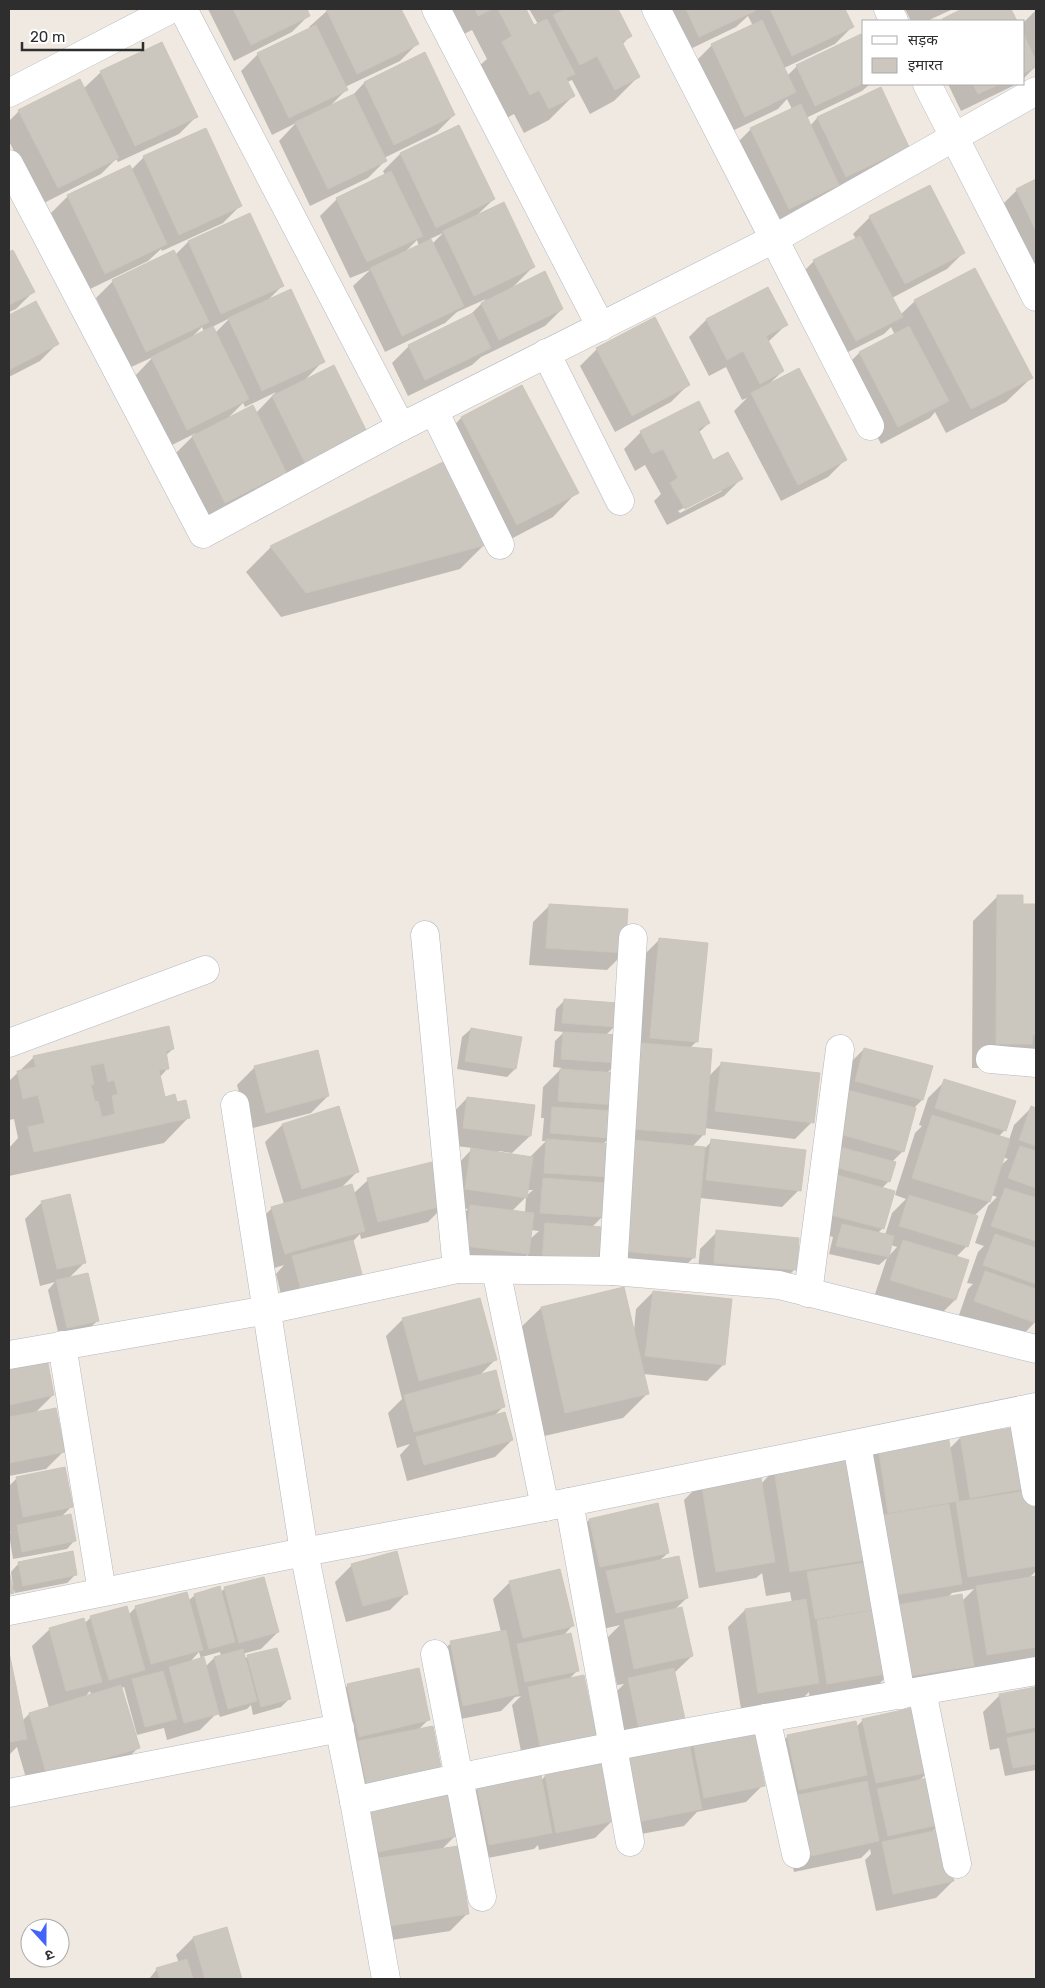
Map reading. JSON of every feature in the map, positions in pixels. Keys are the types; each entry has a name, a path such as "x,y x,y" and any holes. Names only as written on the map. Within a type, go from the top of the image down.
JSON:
{"street":[{"path":"9,93 171,9"},
{"path":"183,9 401,427"},
{"path":"436,9 601,326"},
{"path":"656,9 870,426"},
{"path":"928,85 1036,297"},
{"path":"9,164 203,534 401,427 774,239 1036,91"},
{"path":"546,353 620,501"},
{"path":"434,411 500,545"},
{"path":"425,935 457,1269"},
{"path":"613,1271 633,938"},
{"path":"9,1043 205,970"},
{"path":"808,1293 840,1049"},
{"path":"990,1059 1036,1064"},
{"path":"235,1105 304,1552 340,1728 386,1979"},
{"path":"9,1355 266,1310 457,1269 613,1271 779,1285 1036,1349"},
{"path":"496,1270 557,1504 612,1746 630,1842"},
{"path":"62,1346 102,1592"},
{"path":"9,1611 1029,1409 1036,1492"},
{"path":"857,1444 911,1693 956,1864"},
{"path":"435,1654 482,1897"},
{"path":"354,1801 459,1777 612,1746 1036,1671"},
{"path":"766,1718 796,1854"},
{"path":"9,1793 340,1728"}],"building":[{"path":"233,9 307,9 310,16 251,45"},
{"path":"326,9 401,9 419,44 357,74"},
{"path":"475,9 492,9 478,16"},
{"path":"498,9 526,9 534,25 547,19 575,74 566,78 575,96 549,109 539,90 530,95 502,42 512,36"},
{"path":"566,9 618,9 632,36 622,42 640,77 615,90 597,56 580,65 553,15"},
{"path":"686,9 754,9 755,11 699,37"},
{"path":"770,9 845,9 854,27 792,56"},
{"path":"962,9 1011,9 1016,20 942,20"},
{"path":"762,20 796,92 745,117 711,44"},
{"path":"316,25 348,90 289,118 257,53"},
{"path":"861,34 862,36 862,84 815,106 796,65"},
{"path":"1025,37 1036,61 1036,67 1025,72"},
{"path":"162,42 198,117 135,146 100,71"},
{"path":"425,52 455,115 394,145 364,82"},
{"path":"80,79 119,158 58,188 18,110"},
{"path":"974,85 998,85 978,94"},
{"path":"881,87 909,147 846,177 817,117"},
{"path":"354,94 387,161 328,189 295,122"},
{"path":"801,104 839,185 789,209 750,128"},
{"path":"459,125 495,199 436,228 400,153"},
{"path":"206,128 242,206 179,235 143,156"},
{"path":"130,165 167,244 105,274 67,195"},
{"path":"391,171 423,236 367,262 336,198"},
{"path":"1036,179 1036,231 1016,189"},
{"path":"930,185 965,253 905,284 869,216"},
{"path":"504,202 535,267 474,296 443,231"},
{"path":"250,213 284,286 221,314 188,241"},
{"path":"860,236 903,317 856,341 813,260"},
{"path":"431,239 464,306 402,336 370,268"},
{"path":"13,250 35,292 9,305 9,252"},
{"path":"174,250 209,322 146,352 112,280"},
{"path":"975,268 1033,378 971,409 914,300"},
{"path":"545,271 563,309 499,340 481,303"},
{"path":"768,287 788,325 766,336 784,371 760,384 743,351 727,360 706,319"},
{"path":"291,289 325,362 262,391 228,318"},
{"path":"36,301 59,344 9,370 9,315"},
{"path":"473,313 491,348 425,380 408,345"},
{"path":"655,317 690,385 632,416 596,348"},
{"path":"213,326 249,399 187,430 151,357"},
{"path":"909,326 949,401 898,427 859,352"},
{"path":"334,365 367,432 305,463 272,396"},
{"path":"799,368 847,460 798,485 751,393"},
{"path":"522,385 579,493 517,525 461,417"},
{"path":"699,401 710,423 698,429 713,460 728,452 743,479 685,509 670,483 678,478 663,449 652,454 640,431"},
{"path":"253,405 286,472 225,503 192,436"},
{"path":"445,461 486,545 306,593 270,546"},
{"path":"997,895 1023,895 1023,904 1036,904 1036,1035 1033,1035 1032,1044 996,1044"},
{"path":"549,904 628,909 625,953 546,948"},
{"path":"659,938 708,943 698,1042 650,1038"},
{"path":"564,999 618,1003 616,1027 562,1023"},
{"path":"169,1026 174,1049 166,1051 169,1069 159,1070 165,1097 175,1094 177,1102 186,1100 190,1118 34,1152 28,1127 45,1123 38,1095 23,1099 17,1071 36,1067 33,1056","holes":["104,1063 108,1082 114,1080 118,1094 112,1096 115,1114 102,1117 98,1101 95,1102 91,1085 94,1084 90,1066"]},
{"path":"471,1028 522,1037 516,1069 465,1061"},
{"path":"563,1032 620,1035 618,1063 561,1059"},
{"path":"640,1043 712,1049 705,1135 632,1129"},
{"path":"864,1048 933,1066 923,1100 855,1081"},
{"path":"318,1050 329,1096 266,1113 254,1066"},
{"path":"721,1062 820,1073 814,1123 715,1111"},
{"path":"560,1069 618,1073 616,1105 558,1101"},
{"path":"944,1079 1016,1101 1006,1131 935,1108"},
{"path":"844,1089 916,1108 904,1152 832,1132"},
{"path":"467,1097 535,1105 531,1136 463,1128"},
{"path":"339,1106 359,1172 302,1189 282,1124"},
{"path":"1031,1106 1036,1108 1036,1146 1019,1140"},
{"path":"552,1107 614,1111 611,1138 550,1133"},
{"path":"932,1115 1010,1139 990,1202 912,1178"},
{"path":"546,1139 614,1144 612,1177 544,1173"},
{"path":"711,1139 806,1150 801,1191 706,1180"},
{"path":"632,1140 705,1147 695,1258 621,1251"},
{"path":"836,1146 896,1162 890,1182 831,1166"},
{"path":"1020,1146 1036,1151 1036,1188 1008,1178"},
{"path":"471,1148 533,1157 527,1198 465,1189"},
{"path":"436,1161 447,1205 378,1222 367,1178"},
{"path":"830,1173 895,1191 884,1229 819,1212"},
{"path":"543,1178 606,1183 603,1217 540,1213"},
{"path":"352,1184 365,1231 285,1254 271,1207"},
{"path":"1005,1188 1036,1198 1036,1241 991,1226"},
{"path":"70,1194 86,1263 57,1269 41,1201"},
{"path":"909,1195 978,1216 968,1247 899,1226"},
{"path":"470,1205 534,1213 529,1254 465,1246"},
{"path":"545,1223 602,1227 599,1263 542,1260"},
{"path":"842,1224 894,1236 889,1257 836,1246"},
{"path":"716,1230 799,1238 797,1270 714,1263"},
{"path":"995,1234 1036,1248 1036,1284 983,1265"},
{"path":"353,1240 363,1278 302,1294 292,1256"},
{"path":"903,1240 969,1260 956,1300 890,1280"},
{"path":"985,1271 1036,1289 1036,1323 974,1301"},
{"path":"88,1273 99,1321 67,1328 56,1280"},
{"path":"624,1287 649,1394 565,1413 541,1307"},
{"path":"653,1291 732,1299 725,1365 645,1356"},
{"path":"480,1298 497,1360 419,1381 402,1318"},
{"path":"46,1353 54,1395 9,1405 9,1361"},
{"path":"496,1370 505,1407 414,1432 404,1395"},
{"path":"56,1408 65,1452 9,1463 9,1417"},
{"path":"505,1412 513,1440 424,1465 416,1437"},
{"path":"1018,1427 1029,1488 970,1498 960,1436"},
{"path":"948,1435 959,1501 888,1513 878,1446"},
{"path":"856,1456 872,1559 790,1572 774,1469"},
{"path":"65,1467 73,1507 23,1517 16,1477"},
{"path":"760,1472 775,1562 716,1572 701,1481"},
{"path":"1032,1490 1036,1515 1036,1566 968,1577 956,1502"},
{"path":"658,1503 669,1553 600,1567 589,1519"},
{"path":"949,1504 962,1584 889,1596 877,1516"},
{"path":"71,1514 76,1541 22,1552 17,1525"},
{"path":"73,1551 77,1575 23,1586 18,1562"},
{"path":"397,1551 408,1594 363,1606 351,1564"},
{"path":"679,1556 688,1598 616,1613 606,1571"},
{"path":"870,1562 877,1609 815,1619 807,1572"},
{"path":"560,1569 574,1626 523,1638 509,1581"},
{"path":"9,1571 14,1593 9,1594"},
{"path":"1036,1576 1036,1647 987,1655 976,1586"},
{"path":"264,1577 279,1632 239,1643 224,1587"},
{"path":"220,1586 235,1642 209,1649 194,1594"},
{"path":"187,1592 203,1650 151,1664 135,1606"},
{"path":"962,1594 974,1666 903,1677 891,1606"},
{"path":"806,1599 819,1683 758,1693 745,1609"},
{"path":"127,1606 145,1670 109,1680 90,1616"},
{"path":"682,1607 693,1656 634,1669 624,1620"},
{"path":"882,1609 892,1673 827,1684 817,1620"},
{"path":"84,1618 102,1682 66,1691 49,1628"},
{"path":"506,1630 519,1694 463,1706 450,1641"},
{"path":"571,1633 579,1671 525,1682 517,1644"},
{"path":"277,1648 291,1699 261,1707 247,1655"},
{"path":"243,1649 257,1701 228,1709 214,1657"},
{"path":"9,1652 27,1739 9,1742"},
{"path":"204,1657 219,1714 184,1723 169,1667"},
{"path":"419,1668 430,1720 359,1737 347,1684"},
{"path":"674,1668 686,1724 640,1734 628,1678"},
{"path":"163,1671 177,1719 145,1727 132,1679"},
{"path":"584,1675 598,1744 542,1756 528,1687"},
{"path":"121,1685 140,1748 47,1776 29,1713"},
{"path":"1036,1687 1036,1727 1007,1733 999,1694"},
{"path":"916,1707 930,1772 876,1783 862,1719"},
{"path":"856,1721 867,1775 799,1790 787,1735"},
{"path":"433,1726 443,1778 368,1792 358,1741"},
{"path":"754,1730 765,1786 704,1798 693,1742"},
{"path":"1036,1732 1036,1764 1013,1768 1007,1738"},
{"path":"689,1743 702,1809 637,1822 624,1756"},
{"path":"602,1763 614,1821 556,1833 545,1775"},
{"path":"541,1775 552,1833 489,1845 477,1787"},
{"path":"932,1777 942,1824 888,1836 877,1789"},
{"path":"867,1781 879,1841 811,1856 798,1795"},
{"path":"447,1789 457,1836 378,1852 368,1805"},
{"path":"943,1829 954,1881 893,1894 882,1842"},
{"path":"458,1846 469,1914 389,1926 379,1858"},
{"path":"227,1927 242,1979 205,1979 193,1937"},
{"path":"187,1959 193,1979 160,1979 156,1968"}]}
